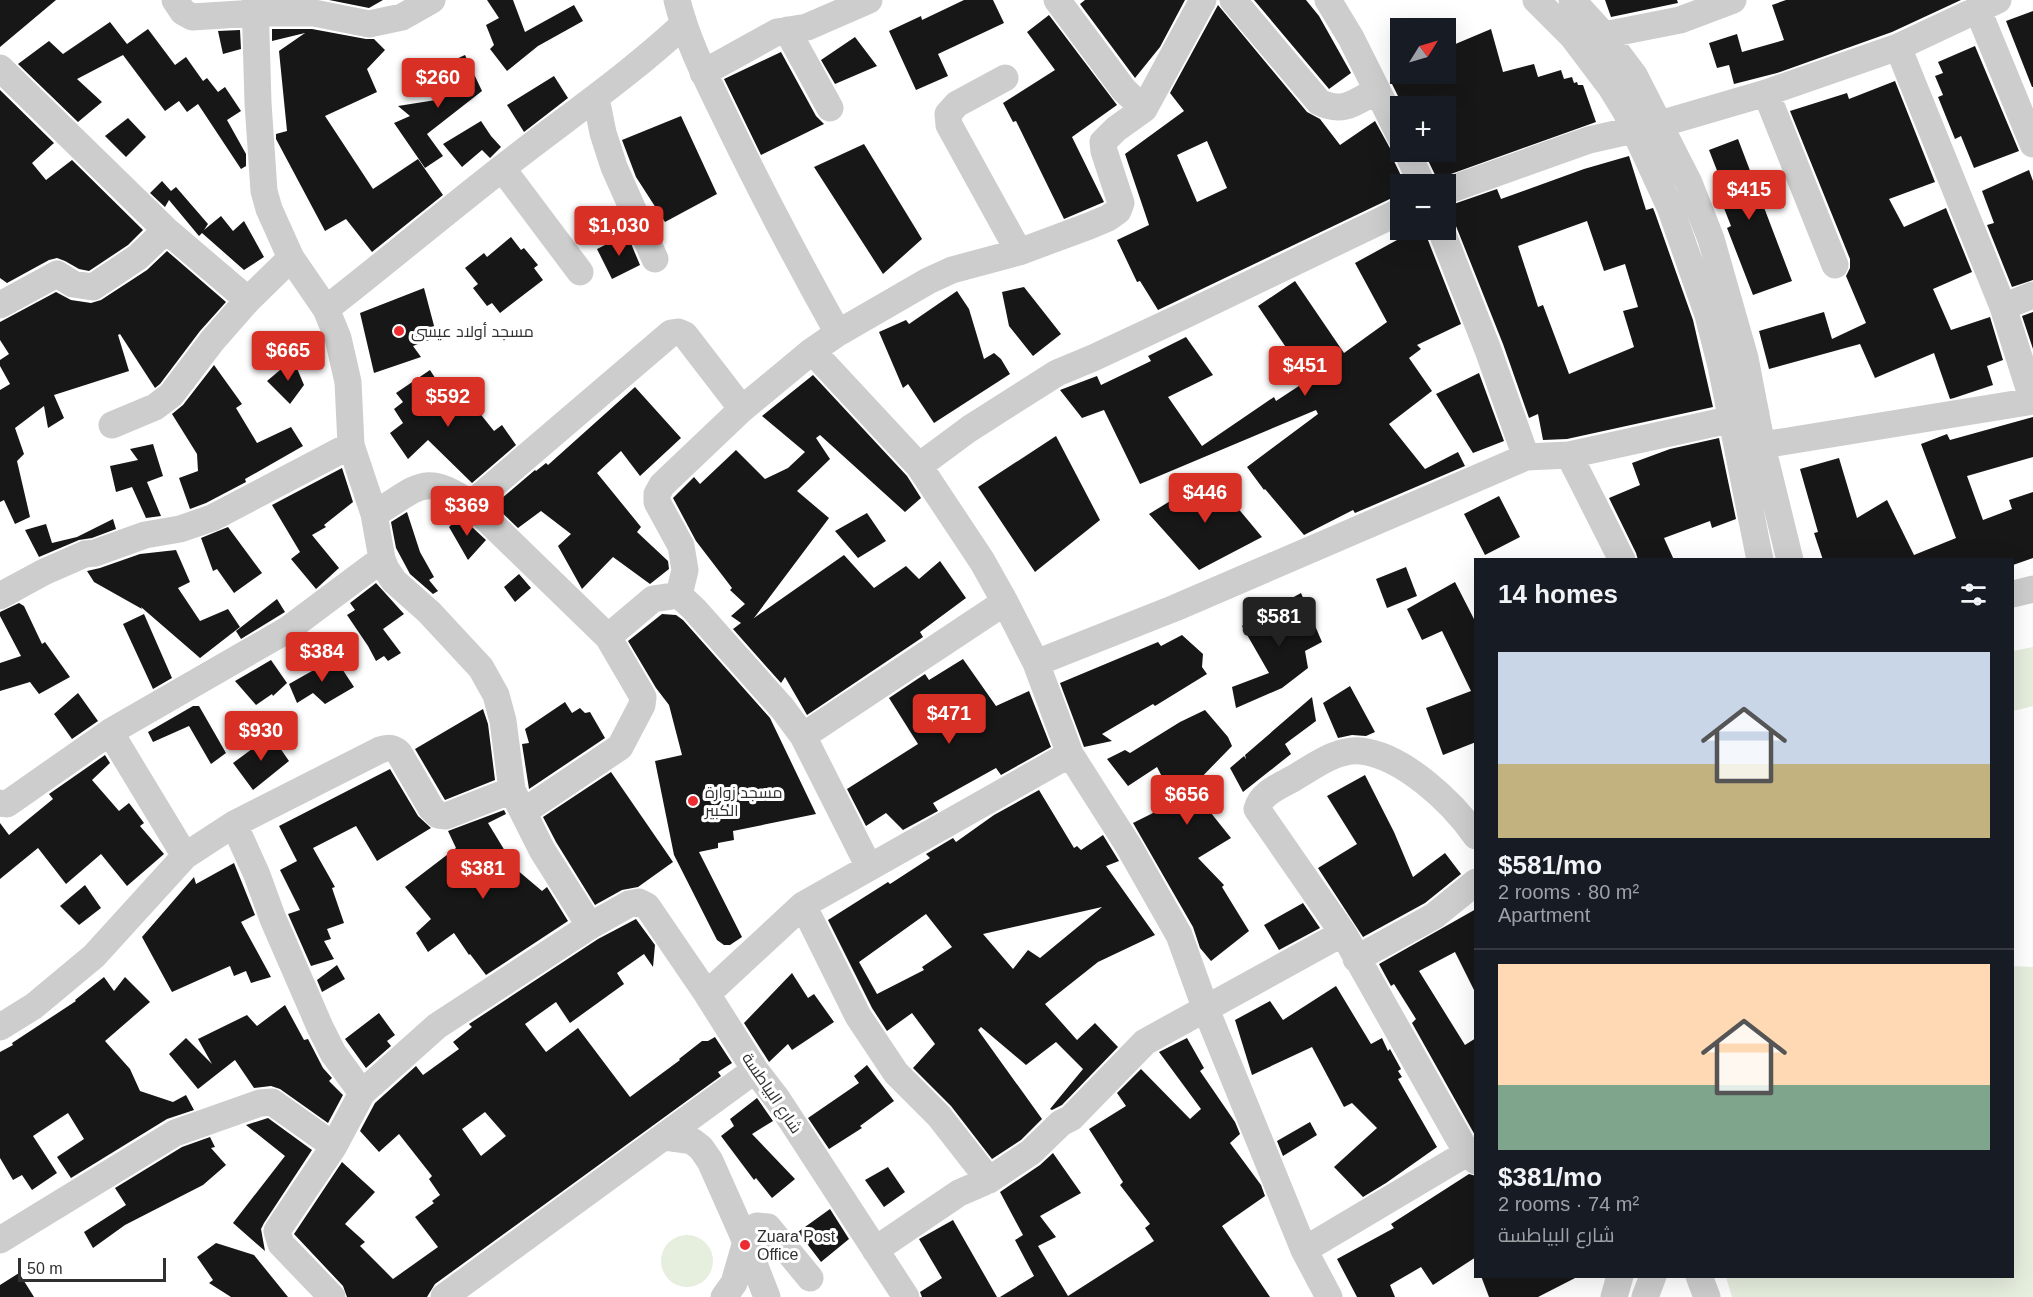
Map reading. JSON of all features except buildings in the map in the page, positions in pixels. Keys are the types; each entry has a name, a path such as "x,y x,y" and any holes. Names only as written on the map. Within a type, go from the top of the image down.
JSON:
{"street":[{"path":"175,0 183,12 192,17 255,6 314,13 369,24 402,17 432,0"},
{"path":"703,73 777,32 807,27 869,0"},
{"path":"1057,0 1124,90 1144,109"},
{"path":"1233,0 1319,102 1336,109 1377,90"},
{"path":"1328,0 1351,38 1390,116"},
{"path":"1536,0 1573,37 1610,86 1626,112 1647,127"},
{"path":"1572,0 1604,35 1634,75 1670,207 1744,416 1750,447 1760,558"},
{"path":"1604,35 1680,20 1733,0"},
{"path":"1456,187 1590,140 1647,127 1766,93 1898,47 1988,4 2033,144"},
{"path":"679,595 685,570 681,546 657,502 657,494 662,485 742,409 812,351 838,333 928,281 952,270 1019,252 1089,226 1118,211 1121,203 1103,142 1116,129 1144,109 1194,5"},
{"path":"255,6 264,191 269,209 291,258 326,309 338,338 348,382 351,445 374,514 382,559 394,581 429,612 481,668 496,695 503,721 517,801 542,850 590,926 437,1026 362,1094 334,1146 277,1231 281,1244 332,1297"},
{"path":"326,309 502,168 656,51 680,13"},
{"path":"680,13 703,73 767,203 838,333"},
{"path":"787,30 830,108"},
{"path":"1750,447 2033,401 2003,307 1898,47"},
{"path":"0,68 166,230 248,300"},
{"path":"1005,78 957,104 948,114 949,125 1019,252"},
{"path":"1766,93 1835,266"},
{"path":"596,98 603,133 614,167 655,260"},
{"path":"502,168 580,272"},
{"path":"919,466 979,422 1057,373 1165,325 1390,216"},
{"path":"0,305 57,274 73,284 93,287 138,256 166,230"},
{"path":"1445,240 1488,350 1526,457"},
{"path":"112,425 155,407 171,395 212,340 248,300 291,258"},
{"path":"2003,307 2033,295"},
{"path":"471,504 671,333 678,332 685,335 742,409"},
{"path":"812,351 919,466 982,561 1005,602 1036,663 1070,754 1128,845 1173,922 1205,1007 1304,1250 1329,1297"},
{"path":"1036,663 1174,608 1526,457 1569,455 1744,416"},
{"path":"0,596 44,572 85,554 95,553 145,535 180,529 213,518 351,445"},
{"path":"1750,447 1789,558"},
{"path":"1569,455 1621,558"},
{"path":"0,1027 34,1006 94,956 185,856 234,824 313,782 388,747 399,753 431,808 438,814 446,816 517,801 620,747 642,705 643,697 608,637 471,504 450,490 436,485 424,485 374,514"},
{"path":"0,803 7,804 110,732 287,630 382,559"},
{"path":"2014,594 2033,589"},
{"path":"608,637 653,599 679,595"},
{"path":"679,595 783,709 803,736 869,867"},
{"path":"803,736 1005,602"},
{"path":"110,732 185,856"},
{"path":"1304,1250 1472,1157 1343,933 1257,809 1259,801 1269,792 1338,754 1360,750 1391,760 1416,775 1471,818"},
{"path":"706,994 803,906 1070,754"},
{"path":"234,824 320,1027 333,1053 362,1094"},
{"path":"1356,959 1434,916 1474,884"},
{"name":"شارع البياطسة","path":"590,926 629,904 639,902 647,906 755,1070 778,1100 906,1297"},
{"path":"803,906 858,1016 896,1072 939,1116 989,1180"},
{"path":"875,1250 959,1194 989,1180 1031,1152 1061,1124 1071,1118 1145,1042 1343,933"},
{"path":"444,1297 755,1070"},
{"path":"0,1240 175,1133 248,1107 272,1102 334,1146"},
{"path":"663,1137 692,1141 701,1148 710,1161 767,1297"},
{"path":"724,1297 734,1283 744,1239 757,1226 768,1227 810,1278"},
{"path":"1614,1297 1619,1278"},
{"path":"1646,1297 1652,1278"},
{"path":"1700,1278 1707,1297"}],"green space":[{"path":"2033,647 2033,706 2014,711 2014,651"},
{"path":"2014,966 2033,967 2033,1297 1732,1297 1726,1278 2014,1278"},
{"path":"682,1235 692,1235 701,1239 709,1247 713,1261 709,1275 701,1283 692,1287 682,1287 673,1283 665,1275 661,1266 661,1256 665,1247 673,1239"}],"place":[{"name":"مسجد أولاد عيسى","path":"399,331"},
{"name":"مسجد زوارة الكبير","path":"693,801"},
{"name":"Zuara Post Office","path":"745,1245"}]}
